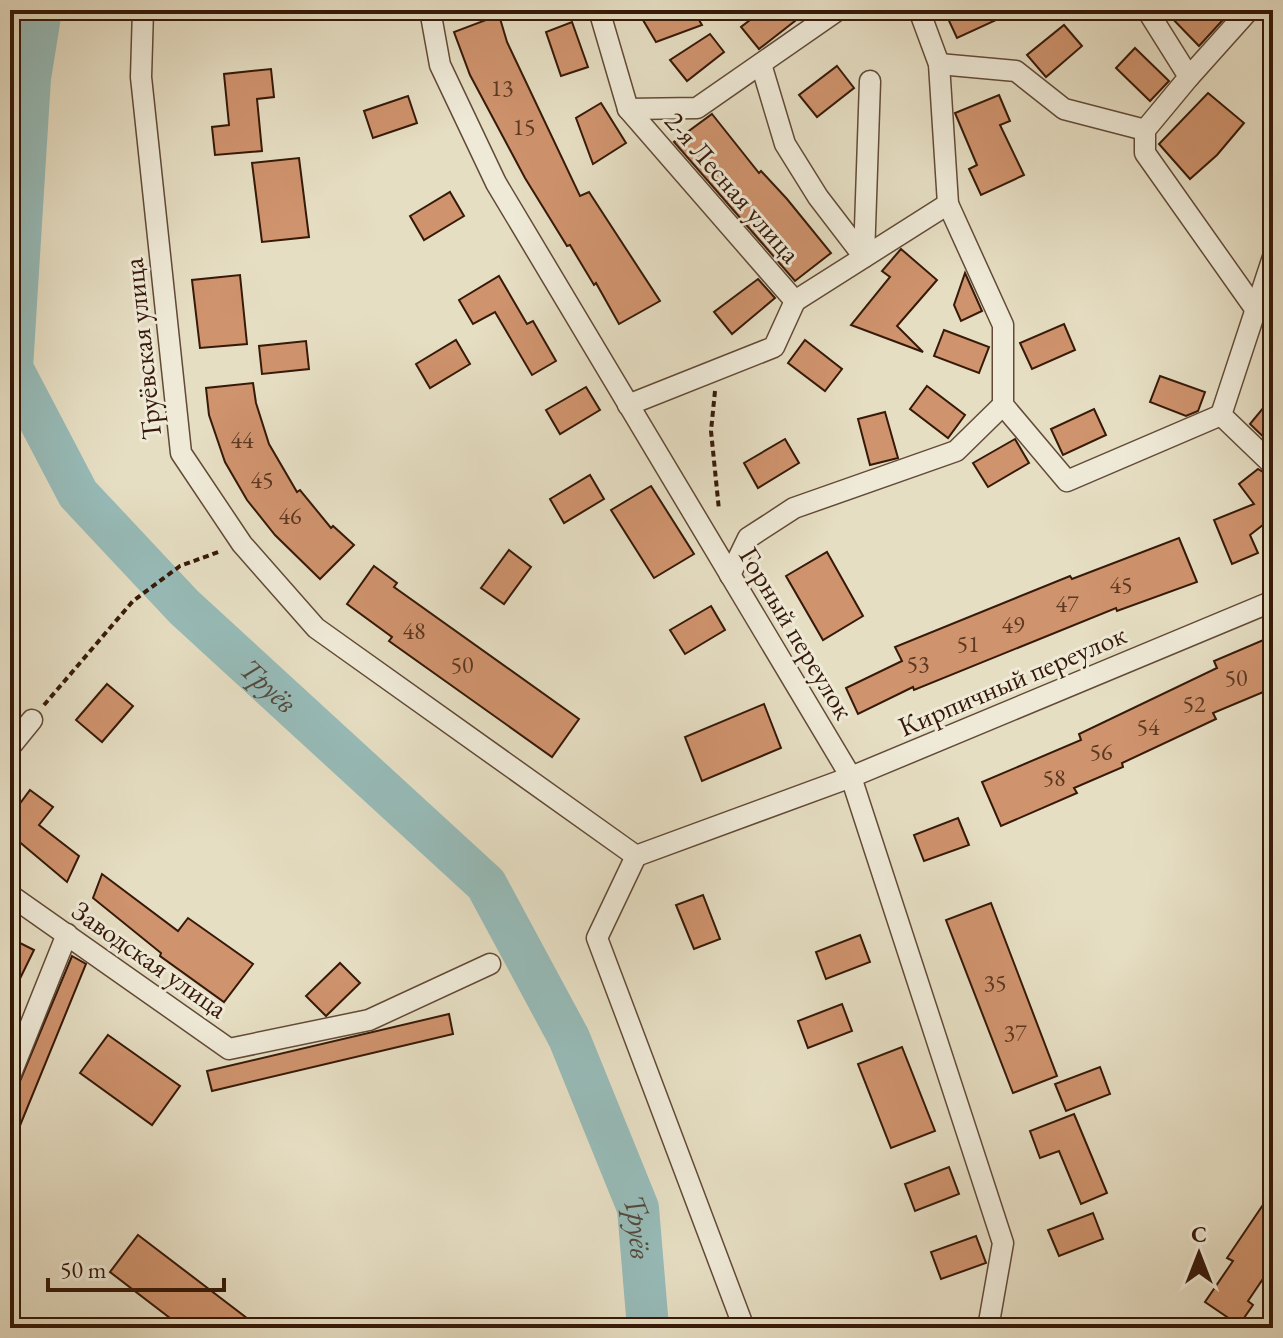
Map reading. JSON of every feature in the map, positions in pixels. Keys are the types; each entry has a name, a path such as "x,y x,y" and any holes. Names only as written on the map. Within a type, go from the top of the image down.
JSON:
{"street":[{"name":"Труёвская улица","path":"143,10 141,77 181,453 242,544 316,628 636,856"},
{"name":"Горный переулок","path":"430,10 440,65 496,183 851,777 1003,1243 988,1328"},
{"name":"2-я Лесная улица","path":"599,10 628,109 795,301"},
{"name":"2-я Лесная улица","path":"628,109 697,108 838,10"},
{"path":"919,10 939,64 948,204 1003,325 1003,405 1067,481 1221,415 1273,257"},
{"path":"1147,10 1189,77"},
{"path":"1249,10 1145,130 1145,153 1256,310"},
{"name":"2-я Лесная улица","path":"761,64 785,144 818,197 864,257"},
{"path":"939,64 1016,71 1064,109 1145,130"},
{"path":"864,257 870,81"},
{"name":"2-я Лесная улица","path":"628,405 774,347 795,301 948,204"},
{"path":"730,575 748,538 794,508 956,451 1003,405"},
{"path":"1221,415 1273,465"},
{"name":"Кирпичный переулок","path":"636,856 851,777 1273,601"},
{"path":"10,747 32,720"},
{"path":"636,856 597,938 744,1328"},
{"name":"Заводская улица","path":"10,895 229,1049 369,1020 490,964"},
{"path":"10,1076 67,934"}],"path":[{"path":"720,516 711,431 716,388 725,367"},
{"path":"32,720 133,601 180,566 242,544"}],"building":[{"path":"660,10 693,10 702,25 656,42 643,20"},
{"path":"763,10 809,10 759,49 741,27"},
{"path":"944,10 1018,10 957,38"},
{"path":"1164,10 1232,10 1199,46"},
{"path":"499,15 507,42 580,196 589,192 660,301 619,324 596,283 594,285 570,245 567,246 525,178 470,75 454,32"},
{"path":"572,22 588,67 561,76 546,32"},
{"path":"1064,25 1082,46 1046,77 1027,55"},
{"path":"710,34 724,52 687,81 670,60"},
{"path":"1135,48 1169,81 1150,101 1116,68"},
{"path":"837,66 854,88 817,117 799,95"},
{"path":"271,69 274,97 257,99 262,151 215,155 212,127 229,125 224,74"},
{"path":"1208,93 1244,123 1217,155 1190,179 1159,144"},
{"path":"999,95 1010,121 1000,125 1024,175 981,195 969,169 977,165 955,113"},
{"path":"408,96 417,123 373,138 364,111"},
{"path":"601,103 626,143 593,164 576,118"},
{"path":"712,114 759,173 761,171 787,199 831,253 795,281 674,142"},
{"path":"299,158 309,237 262,242 252,163"},
{"path":"450,192 464,216 424,240 410,216"},
{"path":"901,249 937,280 897,326 923,352 851,325 890,277 882,271"},
{"path":"965,273 982,311 961,321 954,305"},
{"path":"240,275 247,344 200,348 192,280"},
{"path":"499,276 527,324 533,321 556,361 532,375 495,312 473,324 459,300"},
{"path":"758,279 775,298 732,334 714,312"},
{"path":"1064,324 1075,350 1032,369 1020,343"},
{"path":"944,330 989,347 979,373 934,356"},
{"path":"456,340 470,364 430,388 416,364"},
{"path":"805,340 842,369 825,391 788,363"},
{"path":"306,341 309,369 262,374 259,346"},
{"path":"1160,376 1205,392 1198,411 1186,416 1150,402"},
{"path":"253,383 269,444 297,492 300,490 331,528 333,526 354,545 320,579 275,535 247,500 225,462 209,415 206,388"},
{"path":"927,386 965,415 948,438 910,409"},
{"path":"586,387 600,410 560,434 546,410"},
{"path":"1273,396 1273,446 1250,424"},
{"path":"1094,409 1106,435 1063,455 1051,429"},
{"path":"885,412 898,458 870,465 858,419"},
{"path":"785,439 799,463 758,488 744,463"},
{"path":"1015,439 1029,463 988,487 973,463"},
{"path":"1258,469 1273,478 1273,528 1268,521 1250,535 1258,553 1232,564 1214,520 1254,504 1239,484"},
{"path":"590,475 604,499 564,523 550,499"},
{"path":"651,486 694,554 654,578 611,510"},
{"path":"1179,538 1197,582 1117,611 1116,608 914,690 913,687 858,714 846,688 902,661 895,647 1070,576 1072,579"},
{"path":"509,550 531,567 504,604 481,588"},
{"path":"827,552 863,616 823,640 786,576"},
{"path":"374,566 397,583 394,587 579,719 552,757 389,641 392,637 347,604"},
{"path":"711,606 725,630 685,654 670,630"},
{"path":"1273,636 1273,688 1213,713 1216,719 1122,763 1123,767 1074,788 1077,793 1001,826 982,782 1081,740 1079,734 1217,668 1214,661"},
{"path":"107,684 133,706 102,742 76,720"},
{"path":"764,704 781,748 702,781 685,737"},
{"path":"30,790 53,807 39,825 79,856 67,882 10,834 10,817"},
{"path":"958,818 969,845 924,861 914,835"},
{"path":"102,874 178,931 188,918 253,964 224,1002 160,956 161,953 93,898"},
{"path":"703,895 720,939 694,949 676,905"},
{"path":"991,903 1057,1076 1013,1093 946,920"},
{"path":"860,935 870,962 826,979 816,952"},
{"path":"10,938 34,950 10,999"},
{"path":"72,956 86,964 10,1150 10,1105"},
{"path":"340,963 360,983 326,1016 306,996"},
{"path":"842,1004 852,1031 808,1048 798,1021"},
{"path":"449,1014 453,1034 212,1091 207,1071"},
{"path":"108,1035 180,1086 152,1125 80,1073"},
{"path":"902,1047 935,1131 891,1148 858,1064"},
{"path":"1100,1067 1110,1094 1066,1111 1055,1084"},
{"path":"1074,1114 1107,1193 1081,1204 1059,1151 1040,1158 1030,1131"},
{"path":"949,1167 959,1194 915,1211 905,1184"},
{"path":"1273,1190 1273,1264 1248,1301 1253,1305 1239,1325 1205,1302 1233,1261 1227,1258"},
{"path":"1093,1213 1103,1239 1059,1256 1048,1230"},
{"path":"138,1235 260,1328 183,1328 110,1272"},
{"path":"976,1236 986,1263 941,1279 931,1252"}],"waterway":[{"name":"Труёв","path":"41,10 30,78 12,368 78,494 184,607 486,884 569,1038 638,1208 648,1328"}]}
